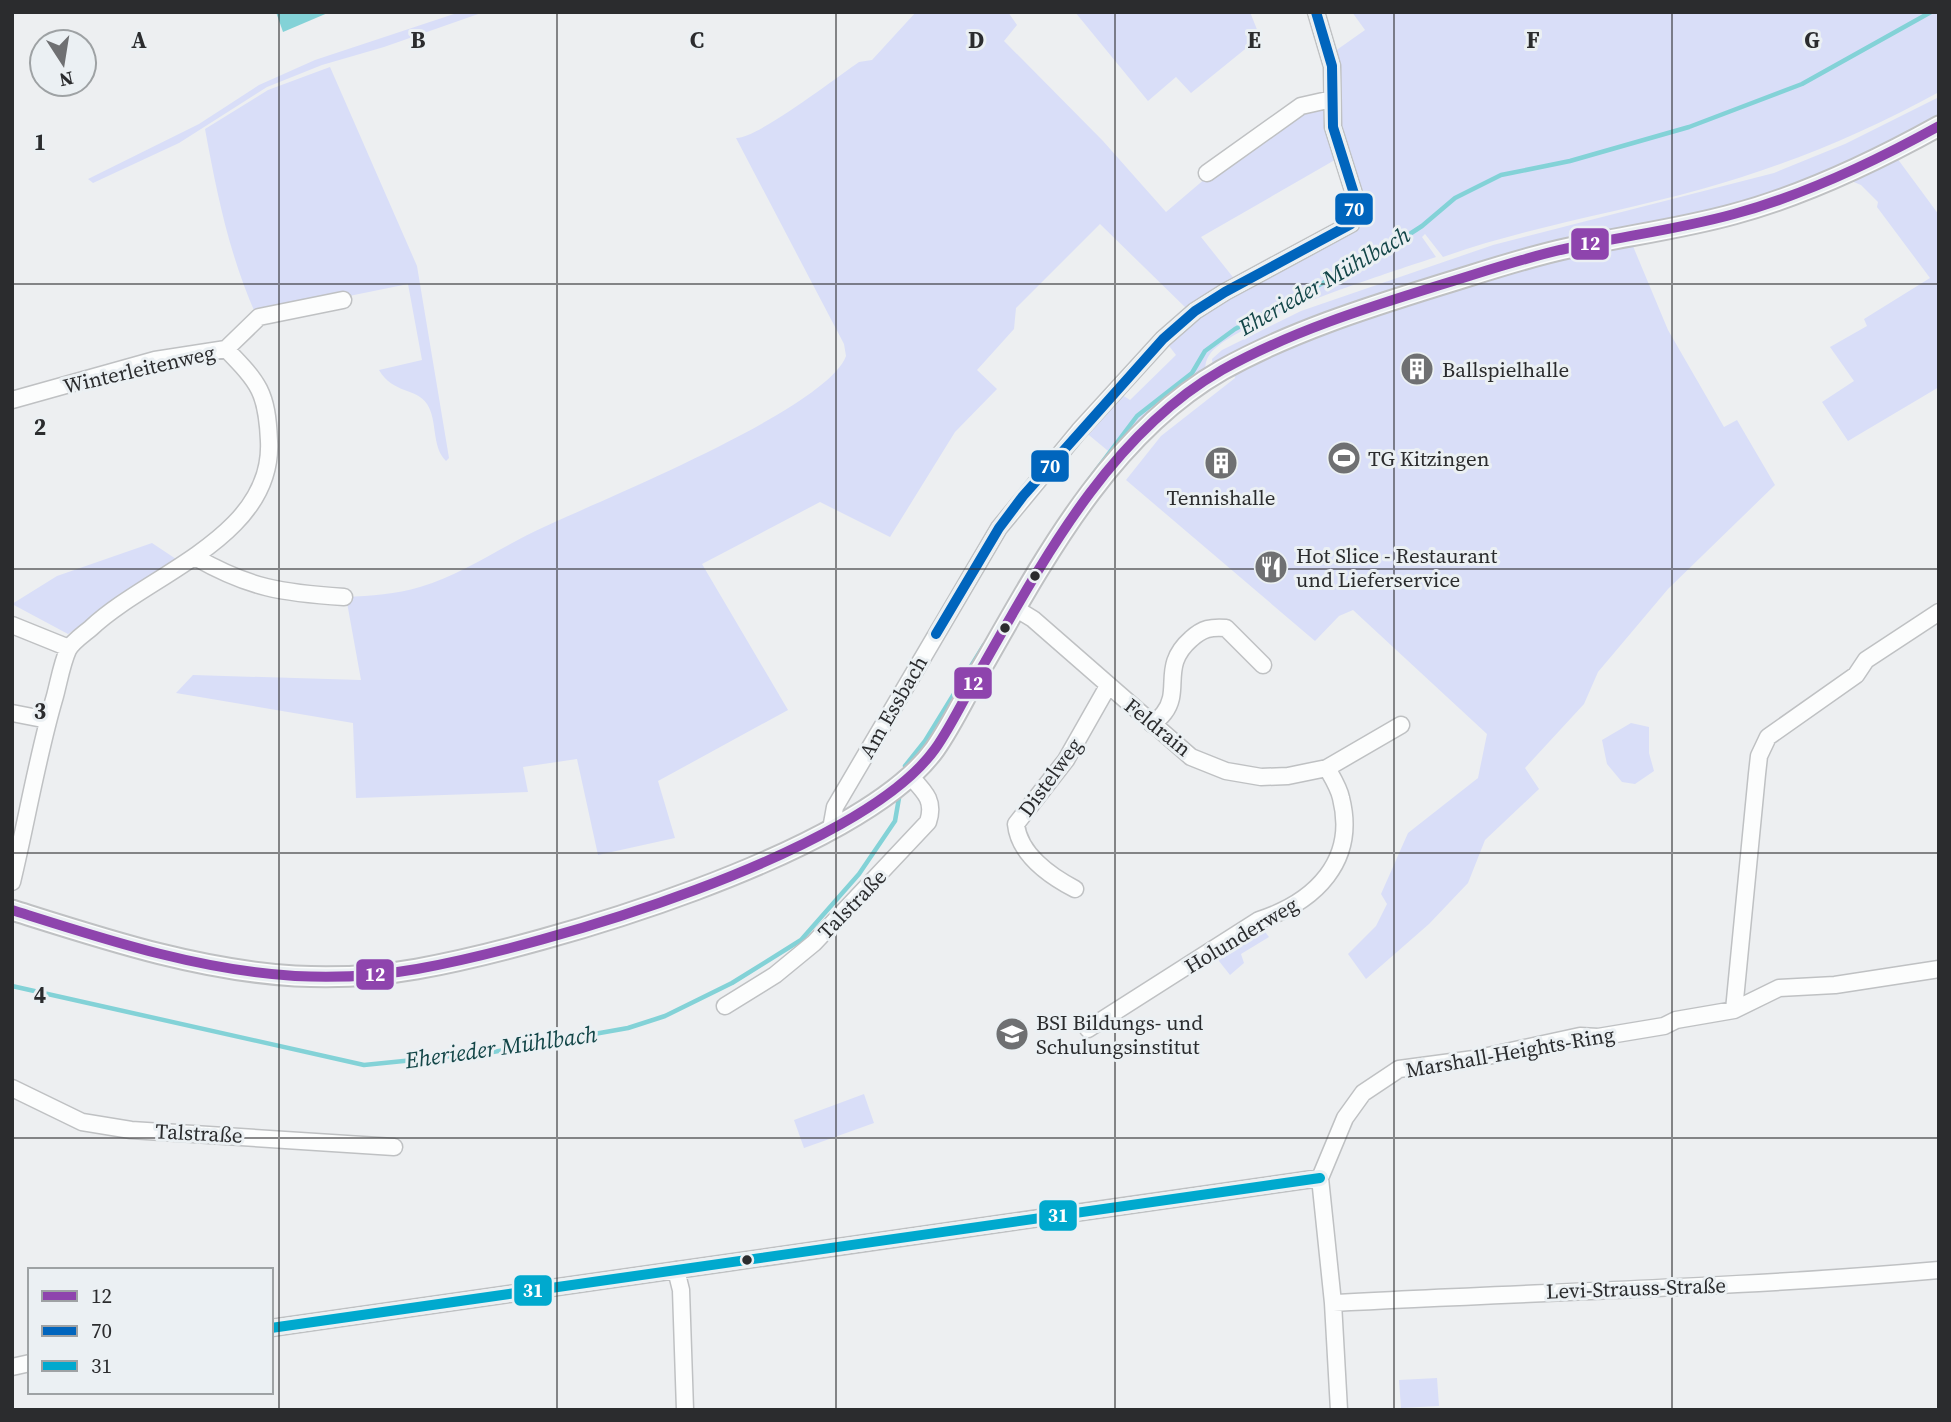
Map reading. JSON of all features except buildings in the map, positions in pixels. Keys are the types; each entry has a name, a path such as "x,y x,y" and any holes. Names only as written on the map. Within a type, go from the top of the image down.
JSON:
{"main road":[{"path":"12,910 117,943 209,965 295,976 350,975 413,970 492,953 634,911 734,874 873,806 911,777 935,748 1015,608 1089,497 1124,452 1164,410 1209,378 1247,357 1355,313 1528,258 1733,215 1765,204 1859,167 1939,126"}],"street":[{"name":"Am Essbach","path":"831,828 835,807 993,538 1047,468 1182,321 1225,292 1352,224 1356,200 1332,127 1330,56 1315,12"},
{"path":"1207,173 1301,106 1332,99"},
{"path":"226,349 259,317 343,300"},
{"name":"Winterleitenweg","path":"12,400 155,360 226,349 256,379 268,412 270,458 258,494 237,520 195,557 100,619 69,648"},
{"path":"195,557 245,583 274,590 344,597"},
{"name":"Feldrain","path":"1015,608 1033,619 1191,757 1226,771 1261,777 1288,776 1327,768 1401,724"},
{"path":"1734,1010 1759,756 1768,737 1856,675 1866,660 1939,612"},
{"path":"12,625 69,648 18,832 12,882"},
{"path":"1152,724 1165,713 1177,656 1200,631 1210,627 1226,628 1263,665"},
{"name":"Distelweg","path":"1074,889 1050,876 1017,835 1016,824 1066,760 1108,686"},
{"path":"12,713 48,720"},
{"name":"Holunderweg","path":"1088,1029 1259,920 1287,911 1324,881 1337,862 1344,841 1341,796 1327,768"},
{"name":"Talstraße","path":"725,1006 775,975 814,943 928,822 932,810 929,798 911,777"},
{"name":"Marshall-Heights-Ring","path":"1320,1178 1351,1110 1363,1093 1399,1069 1474,1059 1580,1036 1598,1037 1664,1026 1676,1020 1734,1010 1779,988 1835,985 1939,969"},
{"name":"Talstraße","path":"12,1088 82,1122 131,1130 394,1147"},
{"path":"273,1328 1320,1178 1333,1303 1339,1410"},
{"path":"676,1270 681,1290 685,1410"},
{"name":"Levi-Strauss-Straße","path":"1333,1303 1586,1289 1784,1284 1939,1270"}],"shaded area":[{"path":"460,12 484,12 384,47 322,65 267,87 179,143 93,183 88,179 199,124 259,85 315,60"},
{"path":"916,12 1008,12 1017,25 1004,41 1103,141 1166,212 1206,178 1303,110 1334,101 1331,54 1365,30 1352,12 1939,12 1939,92 1823,148 1763,170 1670,198 1507,237 1443,257 1425,234 1422,237 1436,257 1316,299 1250,327 1225,341 1208,357 1205,375 1113,455 1084,431 1119,393 1130,400 1176,355 1166,342 1188,321 1353,226 1340,157 1201,237 1236,281 1188,310 1100,224 1016,308 1014,329 977,370 997,389 955,432 890,537 820,502 702,564 788,710 658,781 675,838 598,855 577,759 523,767 528,792 356,798 353,723 176,693 193,675 361,680 346,597 402,591 452,575 528,534 660,475 757,426 799,401 830,377 846,356 844,344 736,138 761,129 859,62 872,60"},
{"path":"1075,12 1250,12 1260,37 1191,93 1176,77 1148,101"},
{"path":"330,67 417,266 449,458 446,461 438,448 427,404 417,395 391,383 379,370 422,360 408,284 256,315 231,246 205,129 268,90"},
{"path":"1939,97 1939,121 1782,195 1605,237 1213,371 1212,359 1222,350 1301,311 1493,245 1774,173 1845,144"},
{"path":"1894,154 1939,215 1939,387 1848,441 1822,402 1854,381 1830,347 1867,326 1864,319 1930,278 1877,207 1878,202 1861,185 1844,178"},
{"path":"1630,239 1668,330 1724,427 1737,420 1775,485 1668,589 1598,672 1584,704 1525,768 1539,789 1485,840 1468,883 1429,924 1366,979 1348,954 1376,926 1387,904 1381,894 1408,833 1478,778 1487,734 1353,610 1339,616 1315,641 1126,480 1161,436 1235,378 1234,370 1399,301"},
{"path":"152,543 176,559 68,634 12,604 57,576"},
{"path":"1631,723 1649,727 1649,753 1654,771 1635,784 1622,782 1607,764 1602,740"},
{"path":"1260,925 1269,937 1241,954 1244,963 1230,975 1215,956"},
{"path":"864,1094 874,1123 804,1148 794,1120"},
{"path":"1437,1378 1439,1406 1401,1408 1399,1380"}],"water":[{"path":"276,12 330,12 283,32"}],"waterway":[{"name":"Eherieder Mühlbach","path":"1088,481 1137,416 1192,373 1205,351 1235,329 1382,252 1422,226 1455,198 1501,175 1570,161 1689,127 1802,84 1931,12"},
{"name":"Eherieder Mühlbach","path":"905,766 925,741 984,645"},
{"name":"Eherieder Mühlbach","path":"12,986 364,1065 493,1052 628,1028 665,1016 732,983 801,940 859,874 895,821 899,798"}],"transit line":[{"name":"70","path":"936,634 999,528 1023,496 1163,339 1195,311 1225,292 1351,224 1356,200 1333,127 1332,66 1316,12"},
{"name":"12","path":"12,910 116,942 187,960 258,973 340,977 417,969 473,957 541,940 696,890 772,859 840,824 896,788 942,739 1032,580 1085,500 1147,427 1183,396 1222,370 1274,344 1329,322 1504,265 1569,248 1714,219 1761,206 1864,165 1939,126"},
{"name":"31","path":"273,1328 1320,1178"}],"place":[{"name":"Ballspielhalle","path":"1417,369"},
{"name":"TG Kitzingen","path":"1344,458"},
{"name":"Tennishalle","path":"1221,463"},
{"name":"Hot Slice - Restaurant und Lieferservice","path":"1271,567"},
{"name":"BSI Bildungs- und Schulungsinstitut","path":"1012,1034"}]}
